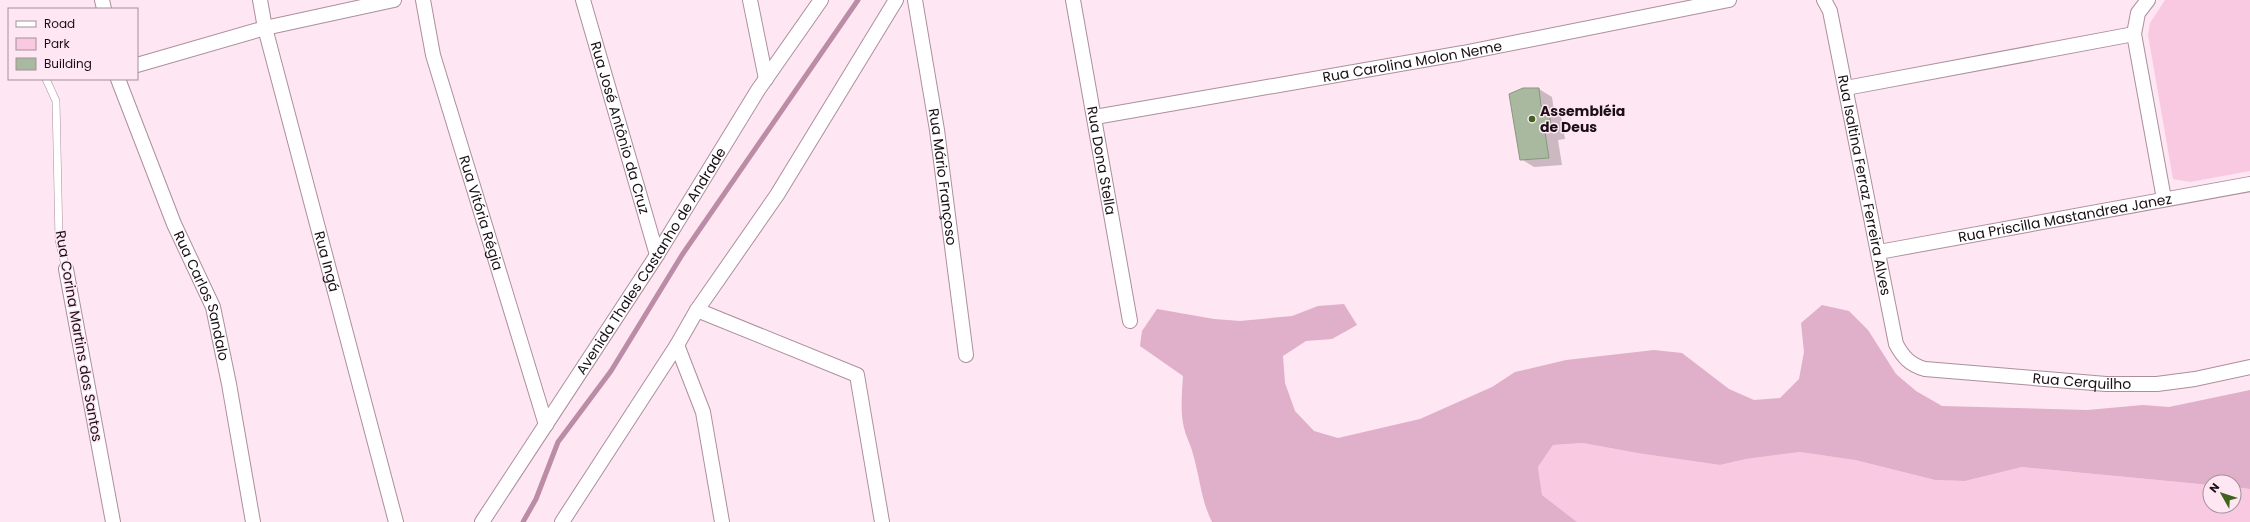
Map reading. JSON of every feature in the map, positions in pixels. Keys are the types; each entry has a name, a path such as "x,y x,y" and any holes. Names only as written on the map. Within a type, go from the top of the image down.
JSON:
{"street":[{"name":"Rua Ingá","path":"260,0 265,28 396,522"},
{"path":"138,65 265,28 394,0"},
{"name":"Rua Vitória Régia","path":"423,0 433,55 546,425"},
{"name":"Rua José Antônio da Cruz","path":"583,0 657,255"},
{"path":"750,0 766,79"},
{"name":"Avenida Thales Castanho de Andrade","path":"482,522 657,255 766,79 821,0"},
{"path":"562,522 677,345 697,310 777,195 896,0"},
{"name":"Rua Mário Françoso","path":"915,0 937,130 966,355"},
{"name":"Rua Dona Stella","path":"1073,0 1095,117 1130,321"},
{"name":"Rua Carolina Molon Neme","path":"1095,117 1463,53 1729,0"},
{"name":"Rua Isaltina Ferraz Ferreira Alves","path":"1824,0 1830,11 1879,252 1896,344 1902,355 1913,366"},
{"path":"2148,0 2138,13 2135,38 2164,199"},
{"path":"1846,88 2135,38"},
{"name":"Rua Carlos Sandalo","path":"118,80 174,224 212,307 229,384 253,522"},
{"name":"Rua Priscilla Mastandrea Janez","path":"1879,252 2250,184"},
{"name":"Rua Corina Martins dos Santos","path":"66,269 113,522"},
{"path":"697,310 857,375 882,522"},
{"path":"677,345 703,412 722,522"},
{"name":"Rua Cerquilho","path":"1913,366 1925,369 2106,384 2157,384 2195,379 2250,367"}],"lane":[{"name":"Rua Corina Martins dos Santos","path":"46,80 56,101 59,240 66,269"}],"green space":[{"path":"2165,0 2250,0 2250,171 2190,182 2173,179 2148,35 2150,23"},
{"path":"1583,443 1637,453 1720,465 1746,459 1800,452 1855,460 1935,480 1965,481 2022,467 2202,484 2202,514 2242,514 2242,488 2250,489 2250,522 1577,522 1542,495 1538,467 1553,445"}],"shaded area":[{"path":"1344,304 1357,325 1332,339 1306,341 1283,356 1285,383 1295,411 1314,431 1338,438 1420,419 1492,387 1515,372 1566,360 1654,350 1682,353 1729,389 1754,400 1780,398 1799,379 1804,352 1801,323 1822,305 1849,311 1868,330 1896,374 1916,391 1942,406 2087,410 2143,405 2169,407 2250,390 2250,489 2242,488 2242,474 2202,474 2202,484 2022,467 1965,481 1935,480 1855,460 1800,452 1746,459 1720,465 1637,453 1583,443 1553,445 1538,467 1542,495 1577,522 1212,522 1205,505 1192,451 1183,422 1183,376 1140,346 1142,331 1157,309 1214,319 1240,321 1292,316 1318,306"}],"building":[{"name":"Assembléia de Deus","path":"1523,88 1539,88 1541,106 1548,107 1552,131 1545,132 1549,158 1520,160 1509,94"}],"waterway":[{"path":"523,522 536,499 558,442 611,371 682,255 858,0"}],"place":[{"name":"Assembléia de Deus","path":"1532,119"}]}
